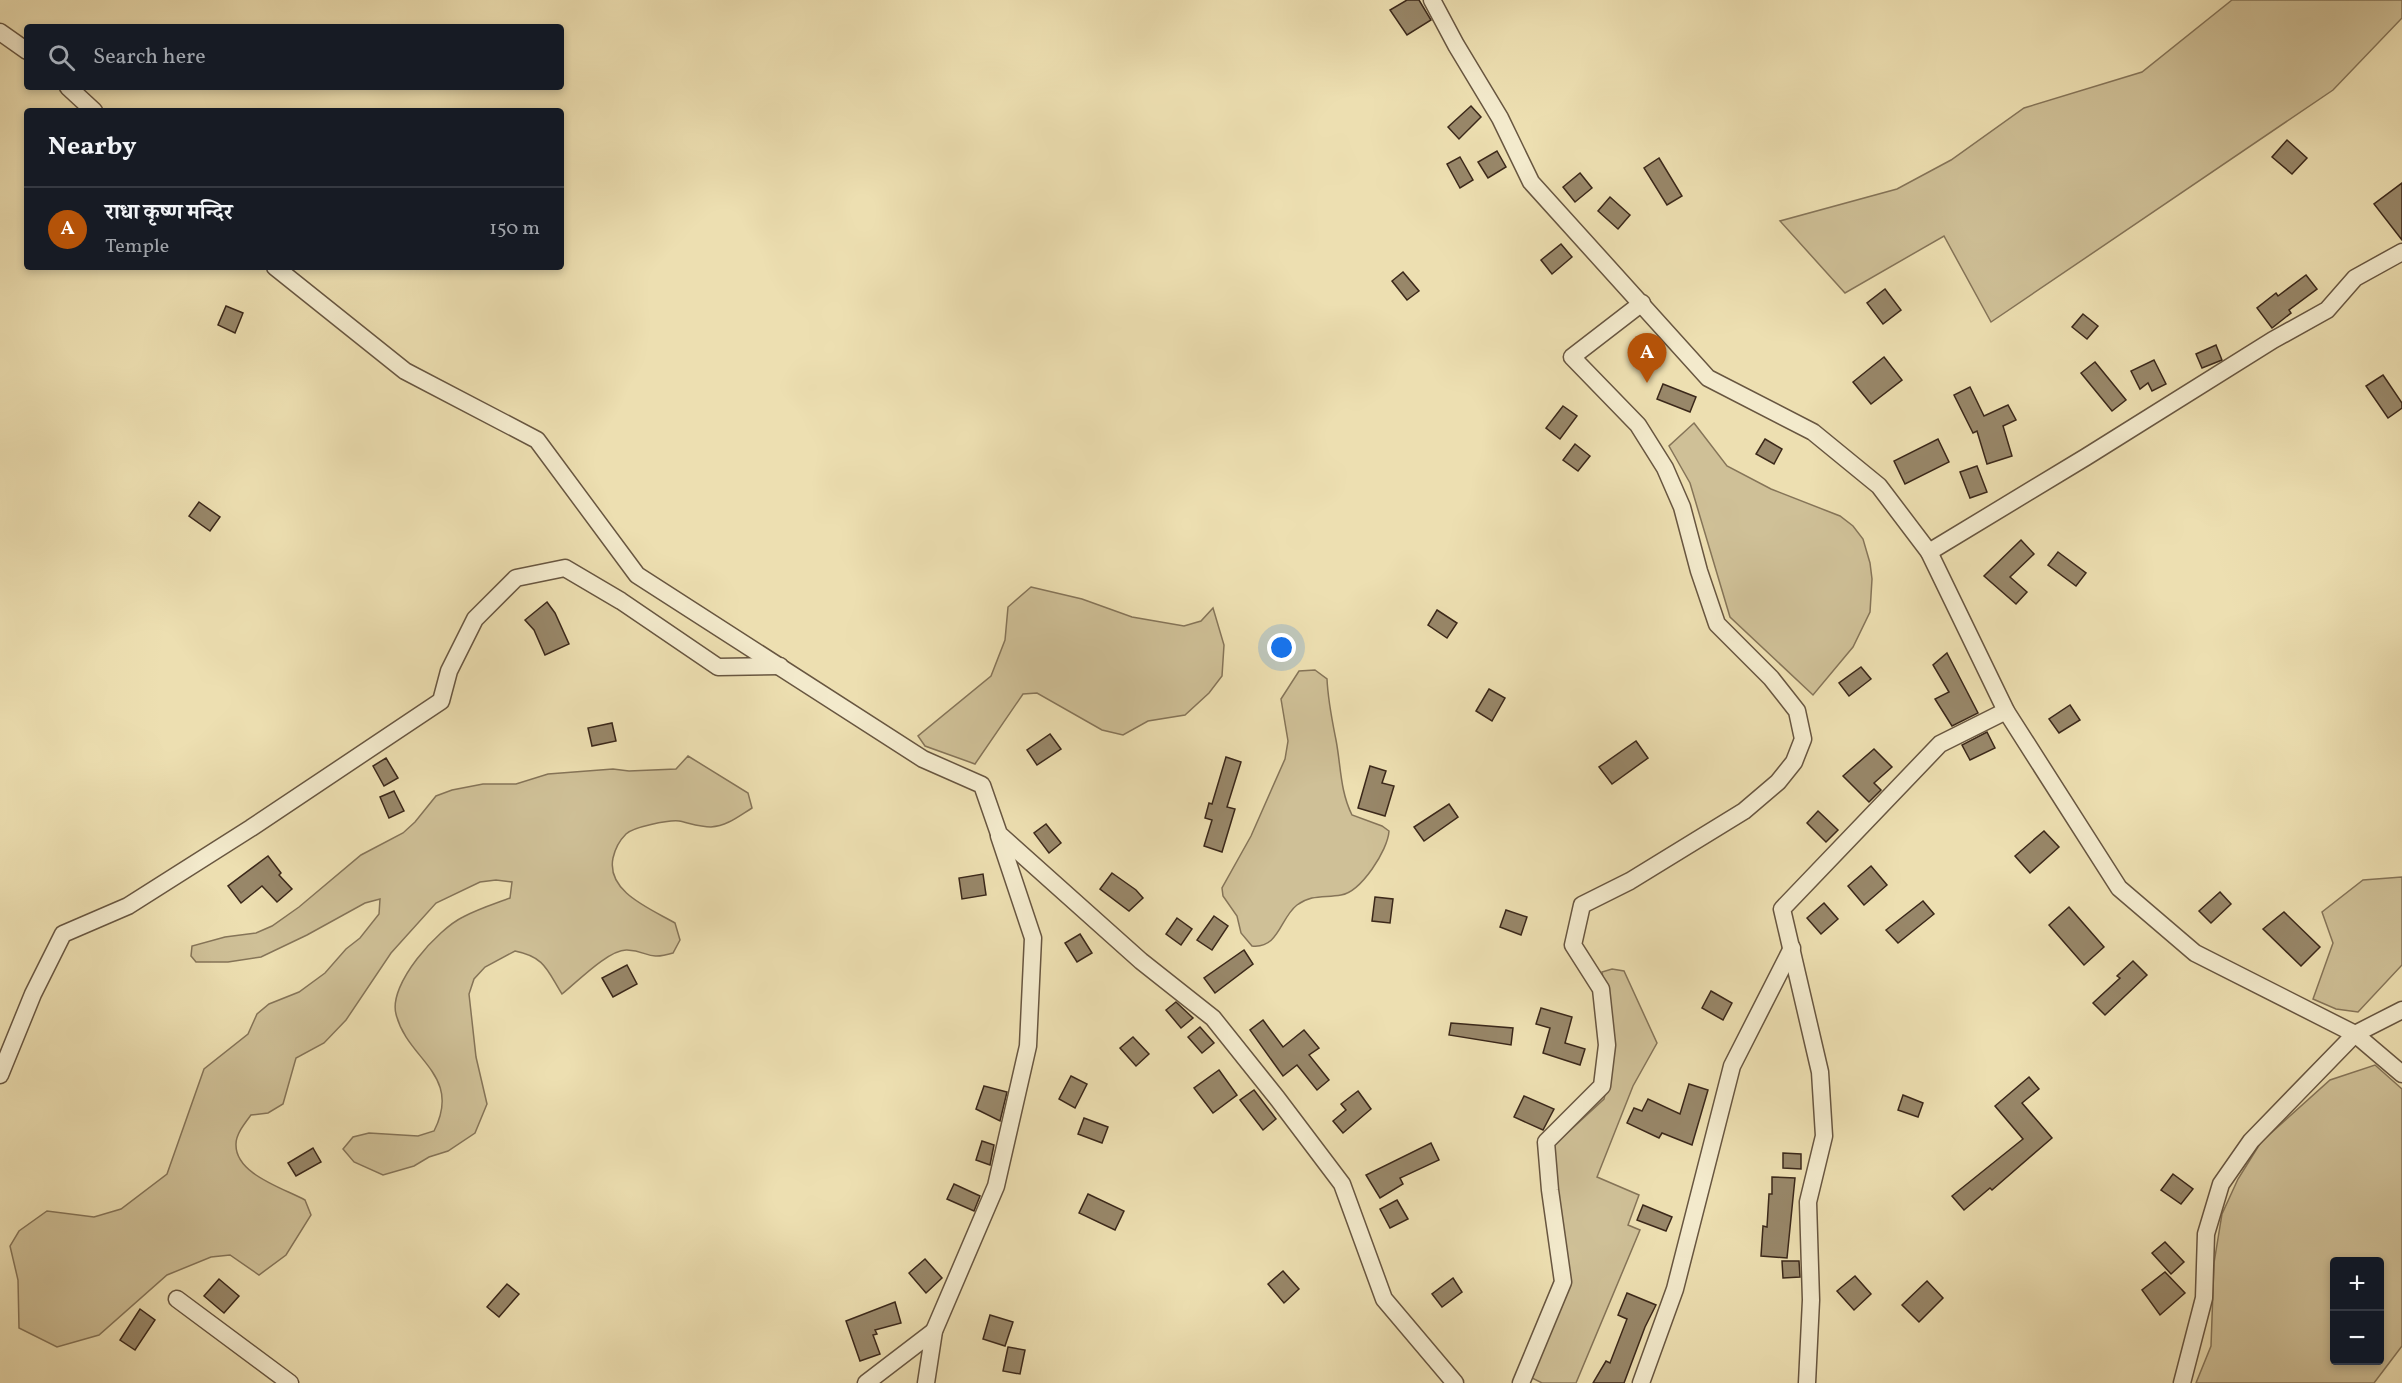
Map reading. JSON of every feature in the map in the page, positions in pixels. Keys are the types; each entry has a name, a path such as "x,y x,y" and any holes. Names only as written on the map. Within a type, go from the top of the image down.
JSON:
{"street":[{"path":"1432,0 1500,118 1532,182 1708,378 1813,432 1879,486 1929,552 2006,711 2119,888 2195,953 2355,1034 2402,1074"},
{"path":"0,32 24,49"},
{"path":"71,90 91,108"},
{"path":"1929,552 2273,340 2327,310 2355,278 2402,252"},
{"path":"279,270 405,371 537,440 637,575 923,759 982,785 1033,938 1028,1046 996,1186 934,1331 926,1383"},
{"path":"1521,1383 1563,1282 1550,1190 1546,1142 1602,1086 1607,1045 1601,989 1574,945 1582,905 1630,881 1744,811 1784,775 1794,762 1803,739 1797,711 1771,678 1717,624 1699,571 1682,507 1665,468 1638,425 1572,357 1641,303"},
{"path":"0,1075 33,994 63,934 128,906 251,828 441,701 449,671 475,619 516,578 565,568 621,601 718,667 780,666"},
{"path":"1807,1383 1811,1300 1808,1202 1824,1136 1820,1072 1782,909 1940,744 2006,711"},
{"path":"999,834 1141,961 1213,1018 1342,1184 1384,1299 1455,1383"},
{"path":"1641,1383 1675,1289 1732,1066 1792,948"},
{"path":"2182,1383 2204,1298 2206,1234 2221,1184 2252,1141 2355,1034 2402,1010"},
{"path":"177,1299 290,1383"},
{"path":"866,1383 934,1331"}],"shaded area":[{"path":"2232,0 2402,0 2402,18 2333,90 1991,322 1944,236 1845,293 1780,221 1897,189 1951,160 2024,108 2142,72"},
{"path":"1694,423 1727,466 1771,489 1840,516 1853,526 1863,539 1872,579 1870,612 1853,647 1813,695 1730,617 1690,483 1669,446"},
{"path":"1031,587 1082,599 1132,617 1184,626 1201,621 1213,608 1224,645 1222,676 1209,693 1185,715 1148,721 1123,735 1102,730 1037,693 1023,694 975,764 925,746 918,736 991,676 1005,640 1008,607"},
{"path":"1315,670 1327,679 1341,778 1352,815 1382,826 1389,831 1379,859 1357,886 1341,895 1313,898 1297,905 1274,938 1261,946 1252,946 1241,933 1237,916 1223,896 1222,888 1251,836 1285,759 1288,741 1281,699 1299,671"},
{"path":"688,756 748,793 752,808 722,825 711,827 679,821 659,823 630,831 621,839 613,858 616,881 632,898 675,923 680,940 673,953 658,956 627,950 620,951 602,961 562,994 544,966 525,954 515,951 485,967 474,979 469,994 476,1057 487,1104 475,1133 448,1151 429,1157 414,1166 383,1175 354,1162 343,1149 353,1137 369,1133 418,1136 434,1131 441,1111 442,1095 438,1081 402,1030 396,1014 396,1002 407,973 441,933 463,917 510,898 512,882 496,880 480,882 436,903 391,953 346,1020 324,1043 296,1058 283,1104 268,1113 251,1115 237,1136 238,1155 243,1164 262,1179 305,1200 311,1215 286,1255 259,1275 230,1255 211,1257 167,1275 99,1335 57,1347 19,1328 18,1280 10,1246 19,1231 47,1211 94,1217 121,1209 167,1174 204,1069 248,1034 257,1014 269,1004 299,992 325,973 346,949 360,938 379,914 380,899 365,903 261,957 228,962 196,962 191,956 192,946 225,937 256,933 272,926 299,907 361,855 403,833 436,796 452,790 483,784 516,784 548,774 613,769 629,771 676,769"},
{"path":"2402,877 2402,965 2358,1012 2336,1009 2313,999 2333,943 2322,912 2363,880"},
{"path":"1612,969 1624,971 1657,1043 1633,1086 1597,1177 1639,1195 1628,1225 1640,1230 1576,1383 1542,1383 1530,1377 1568,1283 1553,1146 1604,1099 1615,1049 1602,972"},
{"path":"2375,1065 2402,1089 2402,1346 2374,1383 2196,1383 2211,1346 2214,1263 2222,1214 2238,1179 2261,1142 2330,1080"}],"building":[{"path":"1407,0 1419,0 1431,20 1407,35 1390,10"},
{"path":"1471,106 1481,117 1459,139 1448,127"},
{"path":"2287,140 2307,158 2292,174 2272,157"},
{"path":"1497,151 1506,167 1488,178 1478,162"},
{"path":"1460,157 1473,180 1460,188 1447,164"},
{"path":"1659,158 1682,196 1667,205 1644,168"},
{"path":"1580,173 1592,188 1575,202 1563,187"},
{"path":"2402,183 2402,240 2374,204"},
{"path":"1610,197 1630,215 1618,229 1598,211"},
{"path":"1561,244 1572,257 1552,274 1541,260"},
{"path":"1403,272 1419,291 1407,300 1392,281"},
{"path":"2306,275 2317,289 2289,310 2291,313 2272,328 2257,308 2276,293 2278,296"},
{"path":"1885,289 1901,310 1883,324 1867,303"},
{"path":"226,306 243,313 235,333 218,325"},
{"path":"2083,314 2098,326 2087,339 2072,327"},
{"path":"2216,345 2222,360 2202,368 2196,354"},
{"path":"1884,357 1902,380 1871,404 1853,382"},
{"path":"2154,360 2166,384 2152,391 2148,383 2140,389 2131,371"},
{"path":"2095,362 2126,400 2112,411 2081,373"},
{"path":"2383,375 2402,403 2402,408 2388,418 2366,386"},
{"path":"1663,384 1696,397 1690,412 1657,399"},
{"path":"1970,387 1984,416 2008,405 2016,420 2003,426 2012,456 1987,464 1977,431 1973,433 1954,395"},
{"path":"1563,406 1577,416 1560,439 1546,428"},
{"path":"1765,439 1782,449 1774,464 1756,454"},
{"path":"1938,439 1949,462 1905,484 1894,461"},
{"path":"1575,444 1590,456 1578,471 1563,460"},
{"path":"1977,466 1987,492 1970,498 1960,472"},
{"path":"199,502 220,517 210,531 189,516"},
{"path":"2021,540 2034,554 2010,577 2027,592 2016,604 1984,576"},
{"path":"2058,552 2086,573 2076,586 2048,565"},
{"path":"547,602 555,613 569,644 545,655 534,630 525,620"},
{"path":"1437,610 1457,623 1447,638 1428,625"},
{"path":"1947,653 1978,713 1952,726 1935,699 1949,692 1933,665"},
{"path":"1861,667 1871,679 1849,696 1839,683"},
{"path":"1489,689 1505,698 1492,721 1476,711"},
{"path":"2070,705 2080,720 2059,733 2049,719"},
{"path":"612,723 616,741 592,746 588,728"},
{"path":"1987,732 1995,748 1970,760 1962,745"},
{"path":"1050,734 1061,749 1037,765 1027,750"},
{"path":"1636,741 1648,758 1612,784 1599,767"},
{"path":"1874,749 1892,767 1874,783 1881,790 1869,802 1843,776"},
{"path":"1226,757 1241,762 1227,807 1235,809 1222,852 1204,846 1212,820 1205,818 1209,803 1212,804"},
{"path":"386,758 398,778 384,786 373,766"},
{"path":"1370,766 1386,771 1382,783 1394,786 1385,816 1358,808"},
{"path":"394,791 404,811 389,818 380,797"},
{"path":"1449,804 1458,817 1424,841 1414,827"},
{"path":"1818,811 1838,830 1826,842 1807,823"},
{"path":"1046,824 1061,843 1049,853 1034,833"},
{"path":"2044,831 2059,847 2030,873 2015,856"},
{"path":"268,856 281,873 279,875 292,889 277,902 262,886 241,903 228,886"},
{"path":"1871,866 1887,885 1864,905 1848,886"},
{"path":"1112,873 1136,890 1143,898 1129,911 1100,889"},
{"path":"983,874 986,895 962,899 959,878"},
{"path":"2220,892 2231,904 2211,923 2199,911"},
{"path":"1375,897 1393,899 1390,923 1372,921"},
{"path":"1923,901 1934,914 1898,943 1886,930"},
{"path":"1824,903 1838,919 1821,934 1807,918"},
{"path":"2069,907 2104,947 2084,965 2049,925"},
{"path":"1506,910 1527,917 1521,935 1500,927"},
{"path":"2284,912 2320,947 2301,966 2263,929"},
{"path":"1214,916 1228,926 1212,950 1197,940"},
{"path":"1177,918 1192,929 1181,945 1166,934"},
{"path":"1080,934 1092,953 1077,962 1065,943"},
{"path":"1244,950 1253,964 1215,993 1204,978"},
{"path":"2133,961 2147,975 2105,1015 2093,1003 2120,978 2117,976"},
{"path":"627,965 637,984 613,997 602,978"},
{"path":"1711,991 1732,1003 1723,1020 1702,1008"},
{"path":"1176,1002 1193,1018 1181,1028 1166,1010"},
{"path":"1541,1008 1572,1017 1565,1043 1585,1049 1580,1065 1543,1053 1550,1028 1536,1024"},
{"path":"1263,1020 1283,1047 1304,1030 1319,1048 1309,1055 1329,1080 1317,1090 1297,1065 1283,1076 1250,1030"},
{"path":"1451,1023 1513,1028 1511,1045 1449,1035"},
{"path":"1200,1027 1214,1043 1202,1053 1188,1037"},
{"path":"1133,1037 1149,1054 1136,1066 1120,1048"},
{"path":"1219,1070 1237,1095 1213,1113 1194,1088"},
{"path":"1071,1076 1087,1084 1075,1108 1059,1099"},
{"path":"2029,1077 2039,1089 2022,1103 2052,1138 1992,1190 1990,1188 1964,1210 1952,1196 2023,1139 1995,1106"},
{"path":"1689,1084 1708,1090 1692,1145 1662,1133 1659,1138 1627,1123 1634,1108 1642,1111 1648,1099 1680,1114"},
{"path":"984,1086 1007,1092 1000,1121 976,1109"},
{"path":"1254,1090 1276,1119 1263,1130 1240,1100"},
{"path":"1358,1091 1371,1109 1343,1133 1333,1121 1346,1110 1341,1104"},
{"path":"1903,1095 1923,1103 1918,1117 1898,1110"},
{"path":"1524,1096 1554,1109 1543,1130 1514,1117"},
{"path":"1084,1118 1108,1127 1102,1143 1078,1134"},
{"path":"982,1141 994,1145 990,1165 976,1160"},
{"path":"1431,1143 1439,1160 1400,1178 1403,1184 1380,1198 1366,1175"},
{"path":"313,1148 321,1162 296,1176 288,1163"},
{"path":"1783,1153 1801,1154 1801,1169 1783,1168"},
{"path":"2173,1174 2193,1189 2181,1204 2161,1190"},
{"path":"1772,1177 1795,1178 1787,1258 1761,1256 1763,1226 1767,1227 1769,1194 1772,1194"},
{"path":"954,1184 980,1196 974,1211 947,1199"},
{"path":"1088,1194 1124,1211 1115,1230 1079,1213"},
{"path":"1397,1200 1408,1219 1390,1228 1380,1209"},
{"path":"1643,1205 1672,1217 1666,1231 1637,1220"},
{"path":"2165,1242 2184,1262 2171,1274 2152,1253"},
{"path":"925,1259 942,1278 926,1293 909,1273"},
{"path":"1782,1261 1799,1261 1800,1277 1783,1278"},
{"path":"1283,1271 1299,1289 1284,1303 1268,1284"},
{"path":"2165,1272 2185,1293 2160,1315 2142,1290"},
{"path":"1855,1276 1871,1294 1854,1310 1837,1291"},
{"path":"1453,1278 1462,1292 1442,1307 1432,1294"},
{"path":"219,1279 239,1296 224,1313 204,1296"},
{"path":"1927,1281 1943,1298 1919,1322 1902,1305"},
{"path":"507,1284 519,1294 499,1317 487,1307"},
{"path":"1627,1293 1656,1305 1645,1327 1624,1383 1593,1383 1606,1361 1610,1363 1627,1319 1618,1315"},
{"path":"895,1302 901,1323 875,1330 877,1334 873,1335 880,1354 860,1361 846,1321"},
{"path":"140,1309 155,1320 135,1350 120,1340"},
{"path":"990,1315 1013,1322 1005,1346 983,1339"},
{"path":"1008,1347 1025,1350 1020,1374 1003,1371"}],"place":[{"name":"राधा कृष्ण मन्दिर","path":"1647,383"}]}
